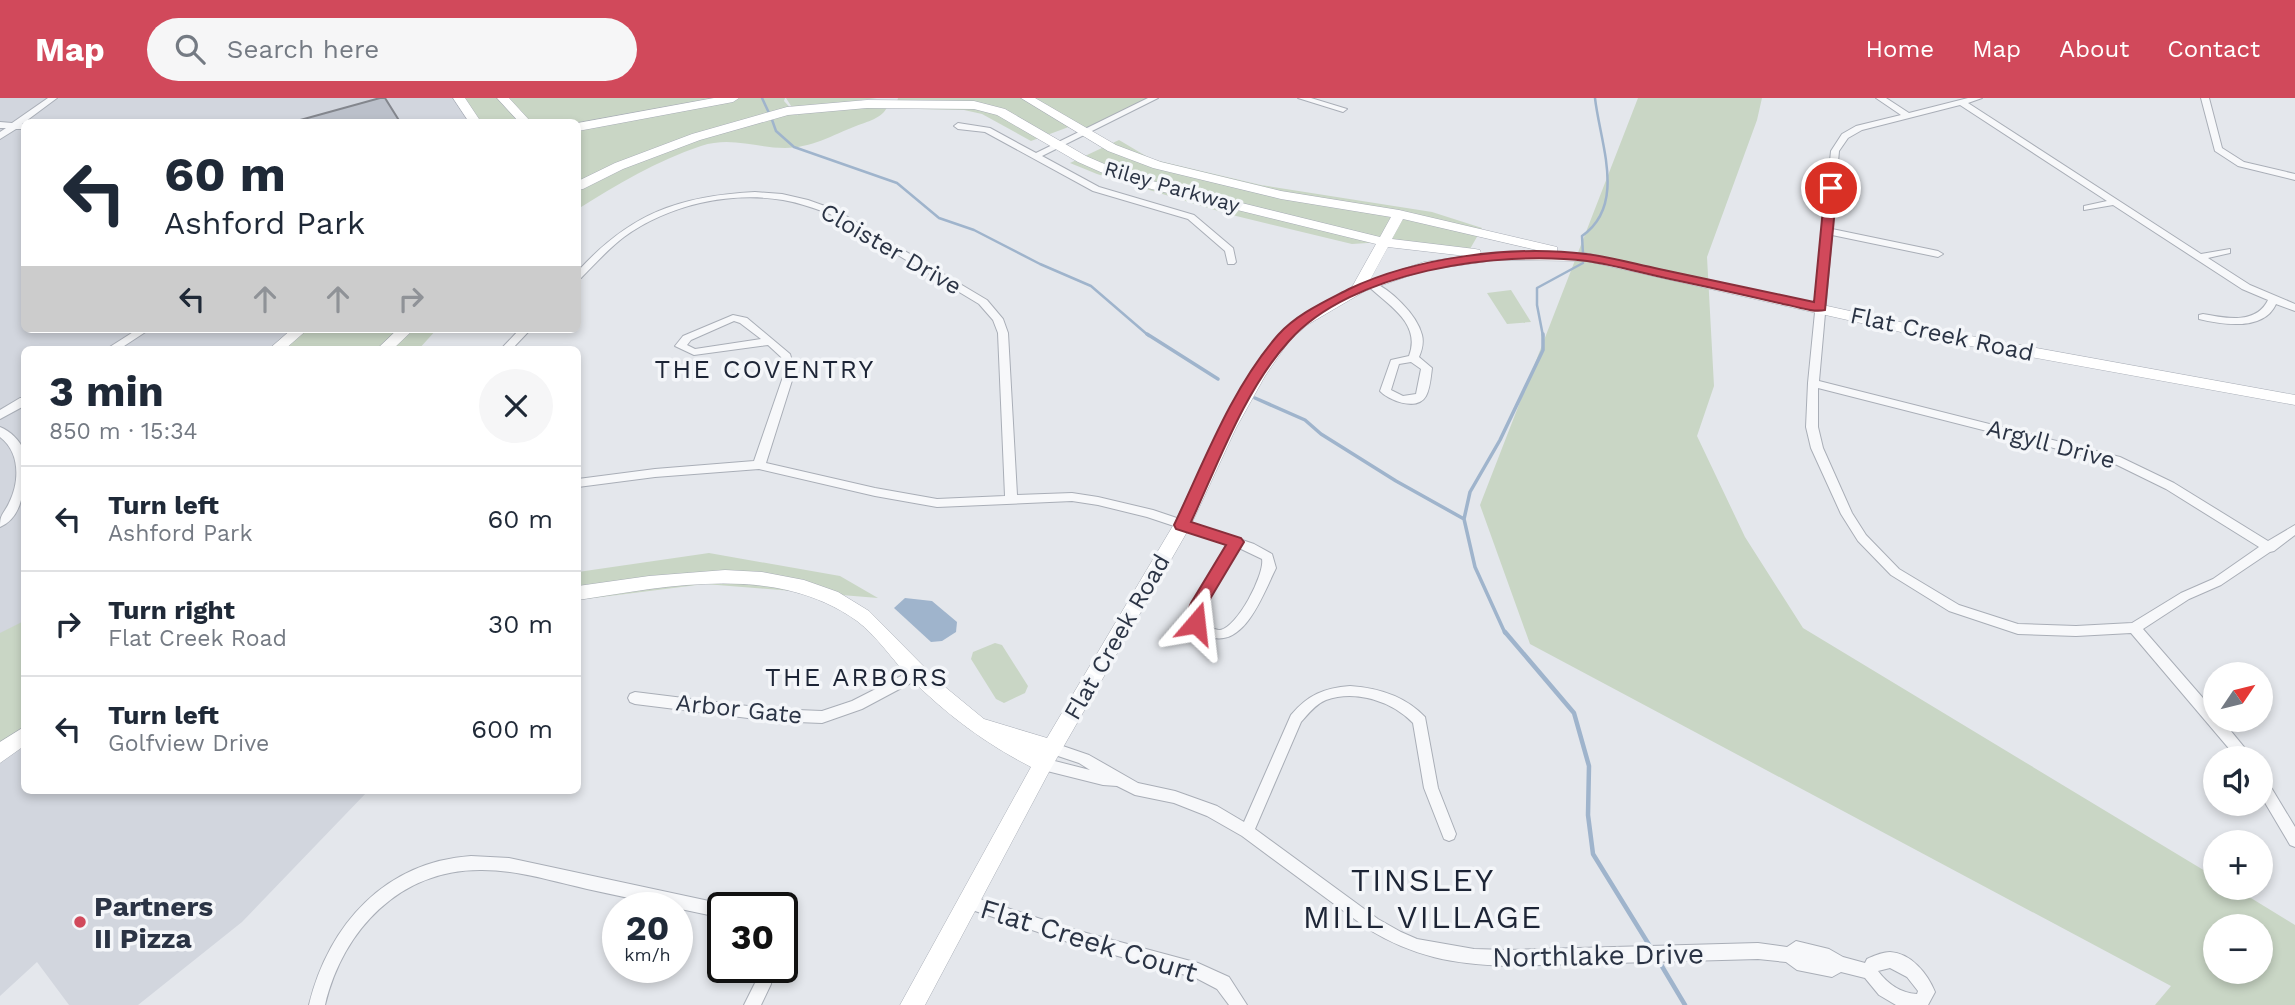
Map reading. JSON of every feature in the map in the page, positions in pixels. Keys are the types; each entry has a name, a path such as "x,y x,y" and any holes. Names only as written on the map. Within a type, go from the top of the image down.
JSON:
{"street":[{"path":"3,130 53,98"},
{"path":"459,98 473,119"},
{"path":"503,98 522,119"},
{"path":"581,126 733,98"},
{"name":"Riley Parkway","path":"1027,98 1127,156 1157,165 1281,195 1399,214 1586,257"},
{"path":"1036,156 1154,98"},
{"path":"1302,98 1343,109"},
{"path":"1880,98 1908,116"},
{"path":"1978,98 1859,128 1845,136 1838,145 1832,169 1819,341 1813,383 1814,436 1835,492 1862,538 1895,572 1954,608 2018,629 2076,631 2134,628 2270,548 2295,529"},
{"path":"2205,98 2213,141 2218,149 2242,164 2295,177"},
{"name":"Riley Parkway","path":"581,185 660,150 761,117 814,107 880,101 948,104 988,108 1009,117 1093,165 1128,178 1383,242 1497,256"},
{"path":"1962,103 2246,287 2295,308"},
{"path":"958,126 987,130 1096,189 1191,217 1230,250 1231,262"},
{"path":"3,130 21,127"},
{"path":"3,130 21,133"},
{"name":"Cloister Drive","path":"581,273 623,233 678,207 724,197 768,195 809,202 833,212 983,302 998,319 1005,345 1011,498"},
{"path":"2087,208 2114,201"},
{"path":"1399,214 1383,242 1364,286 1378,299 1394,305 1409,319 1416,330 1418,341 1413,358"},
{"path":"1827,231 1938,254"},
{"path":"2200,257 2227,251"},
{"name":"Flat Creek Road","path":"912,1005 1049,756 1182,525 1228,428 1268,359 1302,321 1364,286 1424,267 1497,256 1586,257 1932,334 2295,400"},
{"path":"2203,317 2242,321 2262,316 2271,308 2273,300"},
{"path":"759,465 790,371 786,356 770,341 743,320 733,318 687,338 680,346 694,352 770,341"},
{"path":"117,346 138,333"},
{"path":"280,346 296,333"},
{"path":"388,346 402,333"},
{"path":"509,346 522,333"},
{"name":"Argyll Drive","path":"1813,383 2116,460 2170,486 2270,548"},
{"path":"0,415 21,403"},
{"path":"0,431 9,436 21,455"},
{"path":"581,483 655,473 759,465 875,492 937,503 1011,498 1072,497 1098,500 1236,542 1268,557 1270,568 1247,614 1227,634 1209,633 1196,623 1195,613 1236,542"},
{"path":"0,523 21,489"},
{"name":"Northlake Drive","path":"581,593 709,577 807,587 824,593 863,616 953,708 999,740 1049,756 1103,779 1117,780 1154,795 1194,803 1247,831 1373,924 1416,946 1474,957 1758,951 1790,955 1797,962 1832,969 1839,964 1870,972"},
{"path":"2134,628 2236,746"},
{"name":"Arbor Gate","path":"635,698 772,715 822,717 857,705 917,673"},
{"path":"1247,831 1296,719 1304,709 1324,695 1353,693 1388,699 1414,713 1420,721 1431,788 1449,834"},
{"path":"0,754 21,737"},
{"path":"2273,803 2295,840"},
{"path":"317,1005 331,957 364,914 383,897 407,882 444,867 480,862 509,865 707,908"},
{"name":"Flat Creek Court","path":"968,902 1068,936 1198,971 1223,983 1239,1005"},
{"path":"752,1005 762,983"}],"shaded area":[{"path":"0,98 459,98 473,119 21,119 21,333 297,333 281,346 21,346 21,794 365,794 242,922 138,1005 69,1005 37,962 0,996"}],"green space":[{"path":"458,98 785,98 784,101 798,116 796,112 832,108 887,107 874,119 804,146 774,148 723,142 701,146 653,166 581,207 581,119 470,119"},
{"path":"786,98 877,98 793,109"},
{"path":"898,98 1154,98 1086,133 1074,125 1031,141 982,114 964,110 918,109 919,104 897,102"},
{"path":"1638,98 1762,98 1757,120 1707,257 1714,386 1697,436 1745,537 1803,628 2203,870 2203,900 2254,900 2295,925 2295,1005 2155,1005 2171,986 1530,644 1480,505"},
{"path":"1119,140 1151,159 1261,185 1432,212 1482,228 1470,249 1383,242 1352,244 1228,214 1097,174 1070,163"},
{"path":"1511,290 1531,322 1507,324 1487,293"},
{"path":"297,333 433,333 422,346 281,346"},
{"path":"709,553 840,576 878,598 705,584 581,600 581,572"},
{"path":"21,622 21,737 0,754 0,633"},
{"path":"995,643 1002,645 1028,686 1025,693 1004,703 996,699 971,659 973,652"}],"water":[{"path":"905,598 932,601 957,622 956,632 942,641 931,642 894,608"}],"building":[{"path":"385,98 398,119 304,119"}],"waterway":[{"path":"762,98 769,113"},
{"path":"1583,254 1582,236 1596,223 1604,208 1607,191 1605,153 1595,98"},
{"path":"771,117 776,131 794,147 897,183 939,218 974,230 1040,264 1091,286 1149,336"},
{"path":"1543,336 1537,305 1537,288 1583,263"},
{"path":"1147,334 1218,379"},
{"path":"1464,519 1470,492 1500,440 1543,350 1543,336"},
{"path":"1255,398 1305,420 1321,434 1396,481 1464,519"},
{"path":"1464,519 1475,567 1505,633"},
{"path":"1505,632 1574,713 1589,766 1588,815 1593,854 1651,948"},
{"path":"1657,958 1685,1005"}],"place":[{"name":"Partners II Pizza","path":"80,922"}],"district":[{"name":"THE COVENTRY","path":"765,369"},
{"name":"THE ARBORS","path":"857,677"},
{"name":"TINSLEY MILL VILLAGE","path":"1423,898"}],"route":[{"path":"1196,623 1195,613 1199,603 1236,542 1182,525 1228,428 1258,374 1284,338 1302,321 1371,284 1424,267 1497,256 1586,257 1820,307 1831,188"}]}
